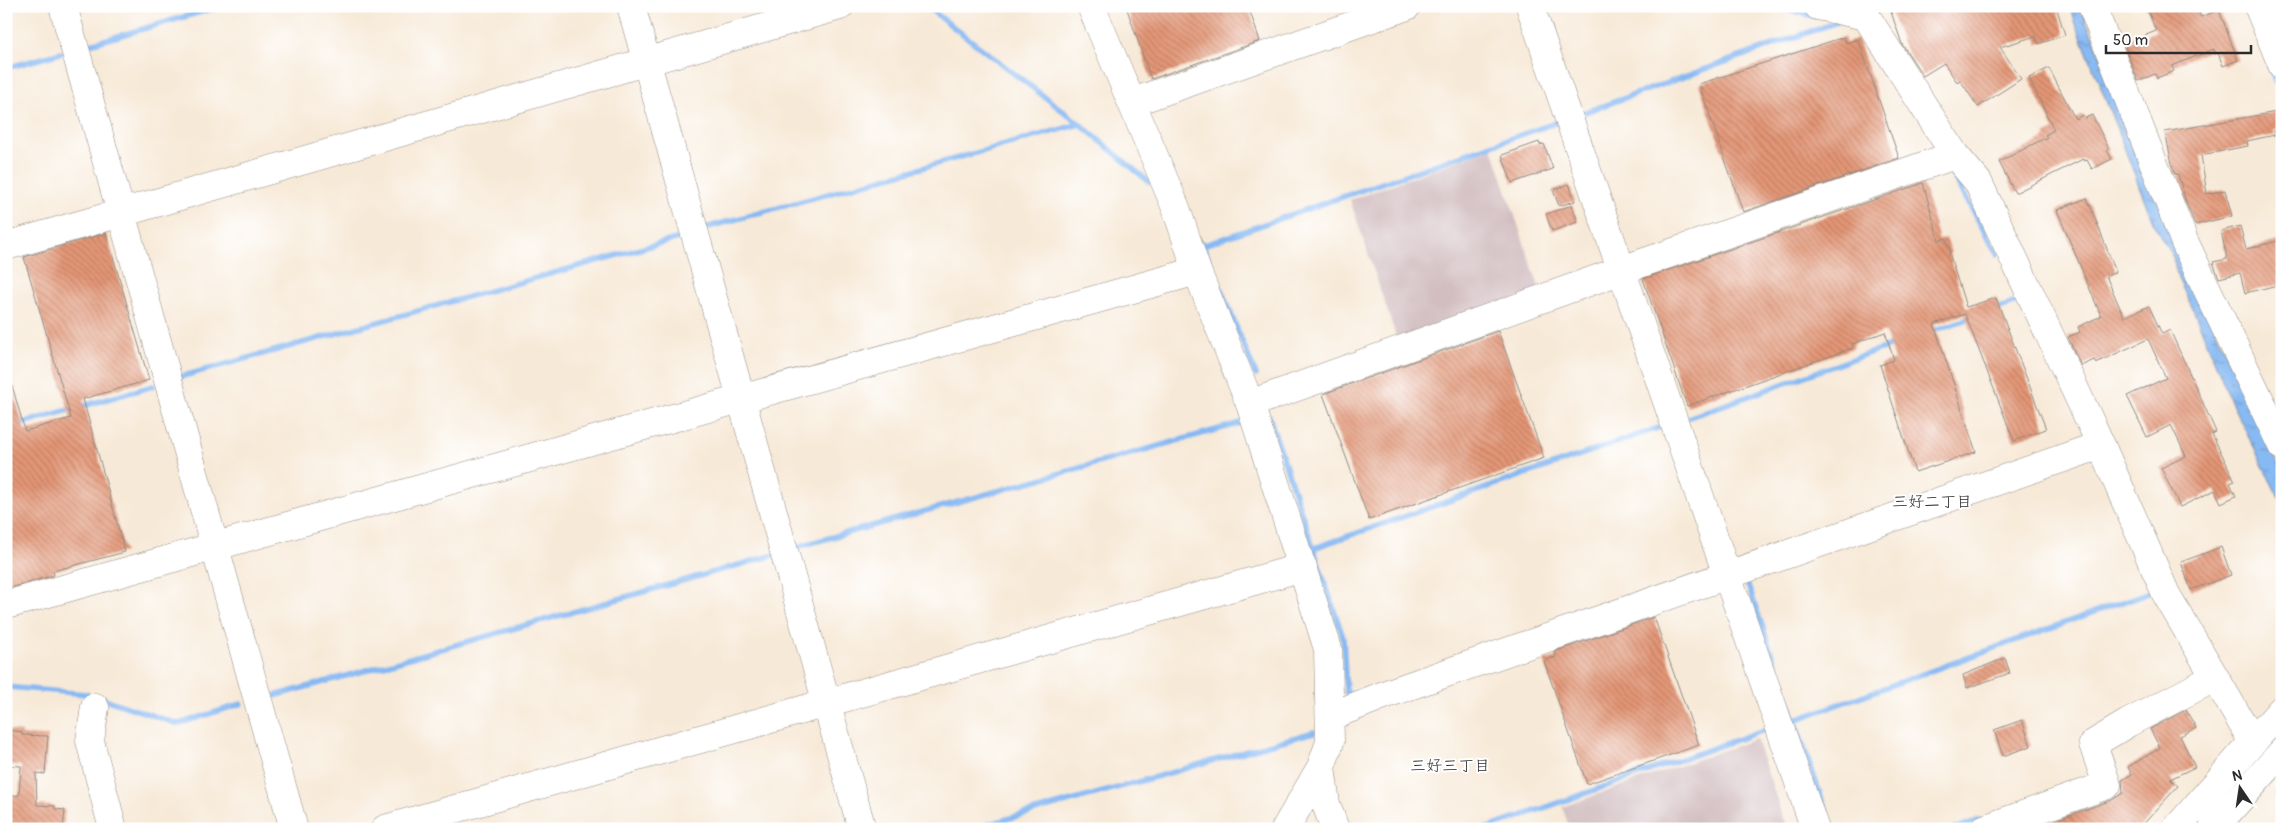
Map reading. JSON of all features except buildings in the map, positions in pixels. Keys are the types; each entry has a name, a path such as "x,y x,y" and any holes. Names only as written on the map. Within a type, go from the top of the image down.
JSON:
{"main road":[{"path":"63,6 120,214 217,547 294,829"},
{"path":"630,6 862,829"},
{"path":"6,246 840,6"},
{"path":"1092,6 1176,208 1197,271 1250,404 1328,649 1331,716 1330,742 1322,767 1285,829"},
{"path":"1133,102 1407,6"},
{"path":"1530,6 1815,829"},
{"path":"1818,6 1866,16 1955,155 1978,182 2101,445 2166,594 2253,742"},
{"path":"2092,6 2185,243 2282,446"},
{"path":"2258,6 2282,65"},
{"path":"1250,404 1622,270 1955,155"},
{"path":"6,605 1197,271"},
{"path":"1331,716 1389,693 2101,445"},
{"path":"385,829 1303,567"},
{"path":"1984,829 2107,785 2093,744 2128,723 2214,678"},
{"path":"95,707 90,741 113,829"},
{"path":"2176,829 2282,709"},
{"path":"2213,829 2281,754"},
{"path":"1322,767 1326,804 1335,829"}],"shaded area":[{"path":"1492,148 1540,290 1398,342 1350,200"},
{"path":"1756,739 1787,829 1570,829 1562,807"}],"water":[{"path":"2069,6 2080,6 2222,345 2282,471 2282,504 2233,406 2193,309 2178,279 2173,257 2155,227"}],"waterway":[{"path":"87,45 222,6"},
{"path":"926,6 1080,124 1149,182"},
{"path":"1770,6 1814,16"},
{"path":"1583,113 1840,21"},
{"path":"6,68 61,53"},
{"path":"2270,68 2282,96"},
{"path":"1204,245 1558,122"},
{"path":"701,229 1080,124"},
{"path":"1953,175 1997,254"},
{"path":"180,377 683,237"},
{"path":"1202,243 1256,375"},
{"path":"1994,310 2022,300"},
{"path":"1930,332 1973,317"},
{"path":"1690,417 1895,344"},
{"path":"16,425 153,386"},
{"path":"1269,416 1343,637 1346,692 1352,695 1357,693"},
{"path":"793,548 1241,423"},
{"path":"1314,548 1661,427"},
{"path":"271,697 774,555"},
{"path":"1748,585 1832,829"},
{"path":"1795,720 2150,592"},
{"path":"6,687 87,694 85,703"},
{"path":"101,698 178,724 241,704"},
{"path":"1485,829 1764,730"},
{"path":"972,829 1314,732"},
{"path":"2277,794 2282,805"},
{"path":"1955,829 1979,820"}],"district":[{"name":"三好二丁目","path":"1932,502"},
{"name":"三好三丁目","path":"1450,766"}]}
